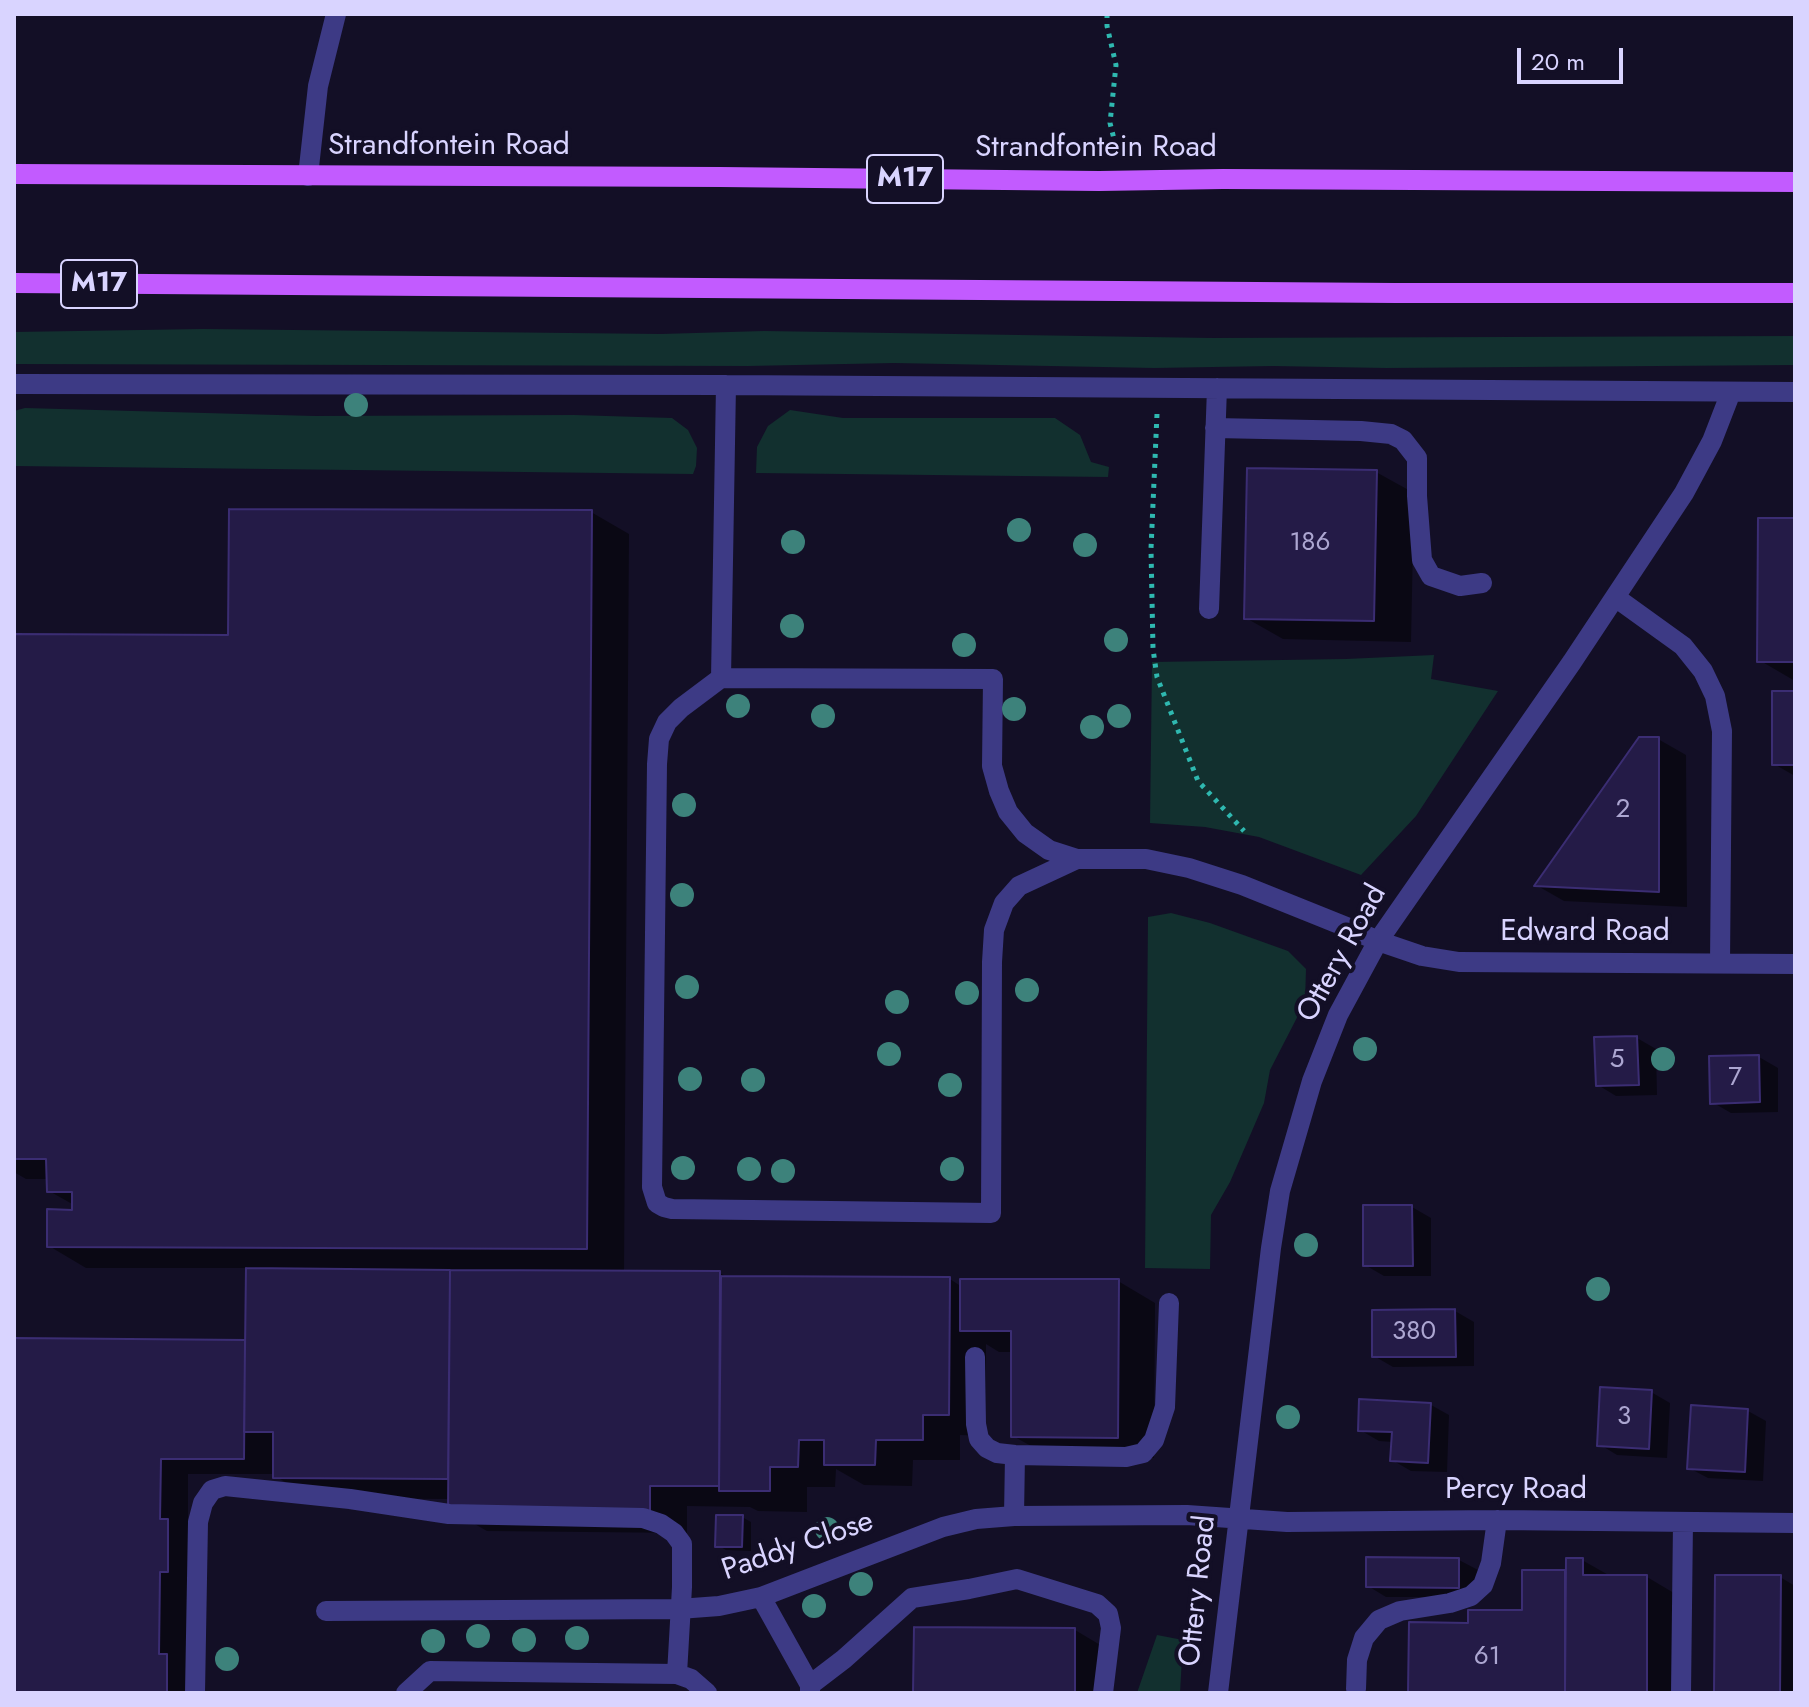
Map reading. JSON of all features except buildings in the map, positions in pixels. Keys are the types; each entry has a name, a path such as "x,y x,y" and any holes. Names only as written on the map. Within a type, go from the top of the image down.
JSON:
{"main road":[{"name":"Strandfontein Road","path":"14,174 1795,182"},
{"name":"M17","path":"14,283 1795,293"}],"street":[{"path":"308,176 318,86 336,14"},
{"path":"14,384 1795,392"},
{"path":"721,678 726,385"},
{"path":"1209,609 1217,388"},
{"name":"Ottery Road","path":"1218,1693 1280,1191 1312,1081 1338,1015 1378,941 1684,493 1712,441 1731,392"},
{"path":"1215,428 1361,431 1391,434 1403,440 1417,458 1422,560 1431,576 1460,586 1482,583"},
{"path":"1615,597 1683,646 1703,671 1715,696 1722,731 1720,963"},
{"path":"721,678 993,679 992,766 1008,812 1025,833 1049,850 1077,859 1019,886 1004,903 994,930 991,1213 672,1209 657,1203 652,1187 657,764 659,739 667,722 681,708 721,678"},
{"name":"Edward Road","path":"1077,859 1146,859 1189,868 1242,885 1378,941 1422,956 1459,962 1795,964"},
{"path":"975,1357 976,1424 979,1439 987,1448 997,1453 1015,1455 1126,1457 1143,1453 1154,1440 1165,1407 1169,1303"},
{"path":"1014,1516 1015,1455"},
{"path":"195,1693 198,1522 203,1503 212,1490 225,1486 350,1499 449,1514 643,1518 661,1524 674,1533 682,1544 677,1674"},
{"name":"Paddy Close","path":"326,1611 679,1609 719,1606 761,1597 943,1527 976,1519 1014,1516 1238,1517"},
{"name":"Percy Road","path":"1238,1517 1287,1522 1497,1520 1795,1523"},
{"path":"1356,1689 1357,1660 1364,1638 1379,1620 1400,1611 1461,1600 1483,1585 1491,1563 1497,1520"},
{"path":"1681,1693 1683,1522"},
{"path":"761,1597 810,1689 912,1598 1017,1579 1097,1604 1108,1614 1111,1628 1103,1693"},
{"path":"406,1693 430,1671 677,1674 691,1679 707,1693"}],"path":[{"path":"1107,14 1116,65 1110,123 1115,143"},
{"path":"1158,388 1151,549 1153,649 1157,677 1198,781 1244,831"}],"green space":[{"path":"203,329 661,334 764,331 1211,338 1795,336 1795,365 1154,368 894,363 748,366 14,364 14,332"},
{"path":"25,408 314,416 574,415 672,418 688,430 697,448 696,466 693,474 14,466 14,411"},
{"path":"790,410 843,418 1055,418 1080,435 1091,462 1109,467 1108,477 756,473 757,447 768,426"},
{"path":"1434,655 1431,679 1498,691 1416,816 1361,875 1259,837 1205,827 1150,823 1152,662"},
{"path":"1171,913 1210,923 1288,951 1306,969 1305,1002 1270,1070 1264,1103 1230,1182 1211,1215 1210,1269 1145,1268 1148,917"},
{"path":"1157,1635 1183,1640 1180,1693 1137,1693"}]}
